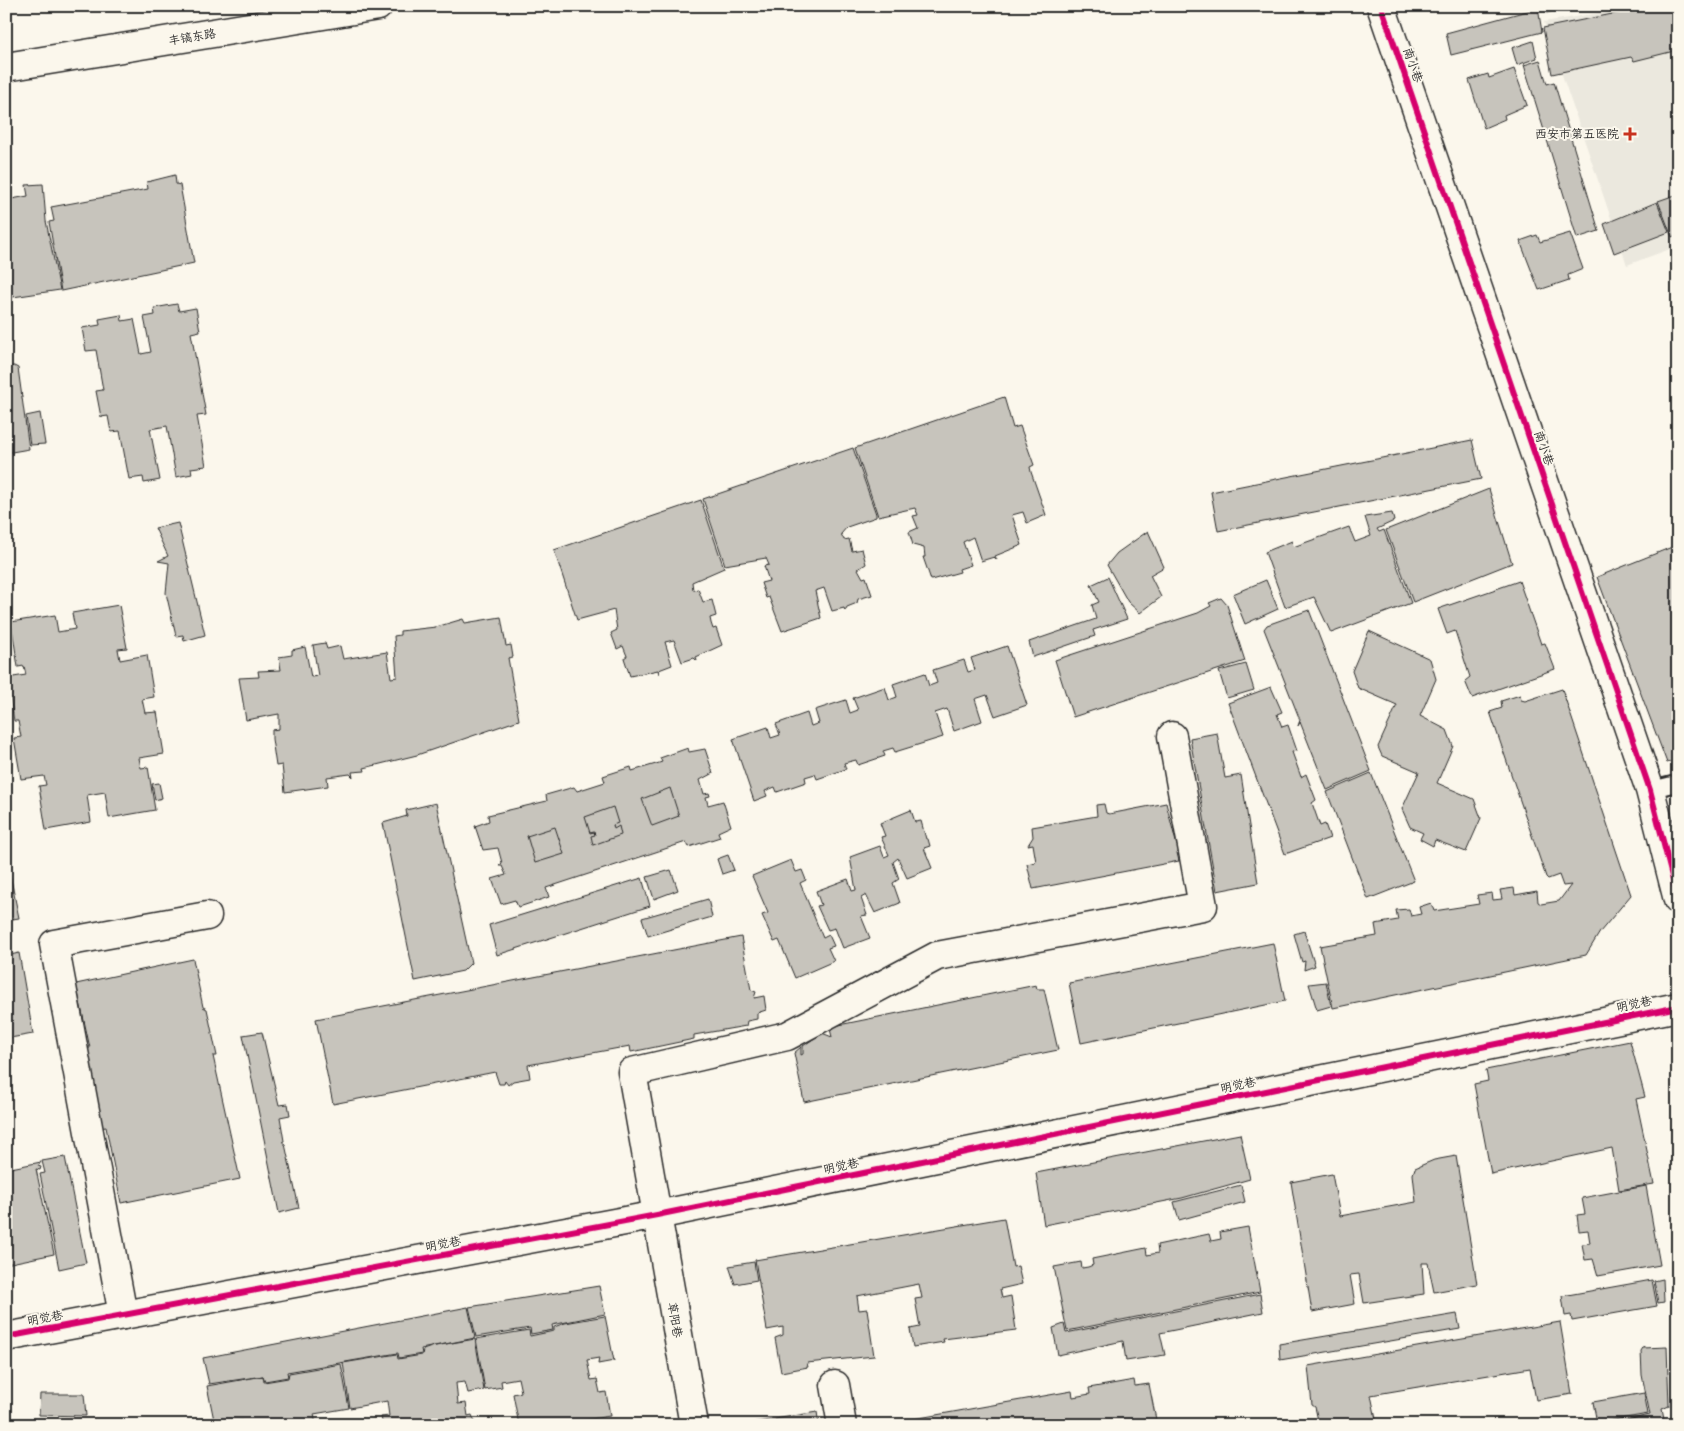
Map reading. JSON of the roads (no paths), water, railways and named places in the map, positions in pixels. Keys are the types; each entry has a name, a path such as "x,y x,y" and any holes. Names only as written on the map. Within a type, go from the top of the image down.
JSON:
{"street":[{"name":"丰镐东路","path":"6,67 378,6"},
{"name":"南小巷","path":"1381,6 1650,790 1678,900"},
{"name":"草阳巷","path":"694,1425 632,1072 787,1036 937,956 1203,906 1172,736"},
{"path":"123,1315 54,944 206,916"},
{"name":"明觉巷","path":"6,1337 657,1215 1678,1007"},
{"path":"835,1385 842,1425"}],"lane":[{"path":"1650,790 1678,783"}],"place":[{"name":"西安市第五医院","path":"1630,134"}]}
